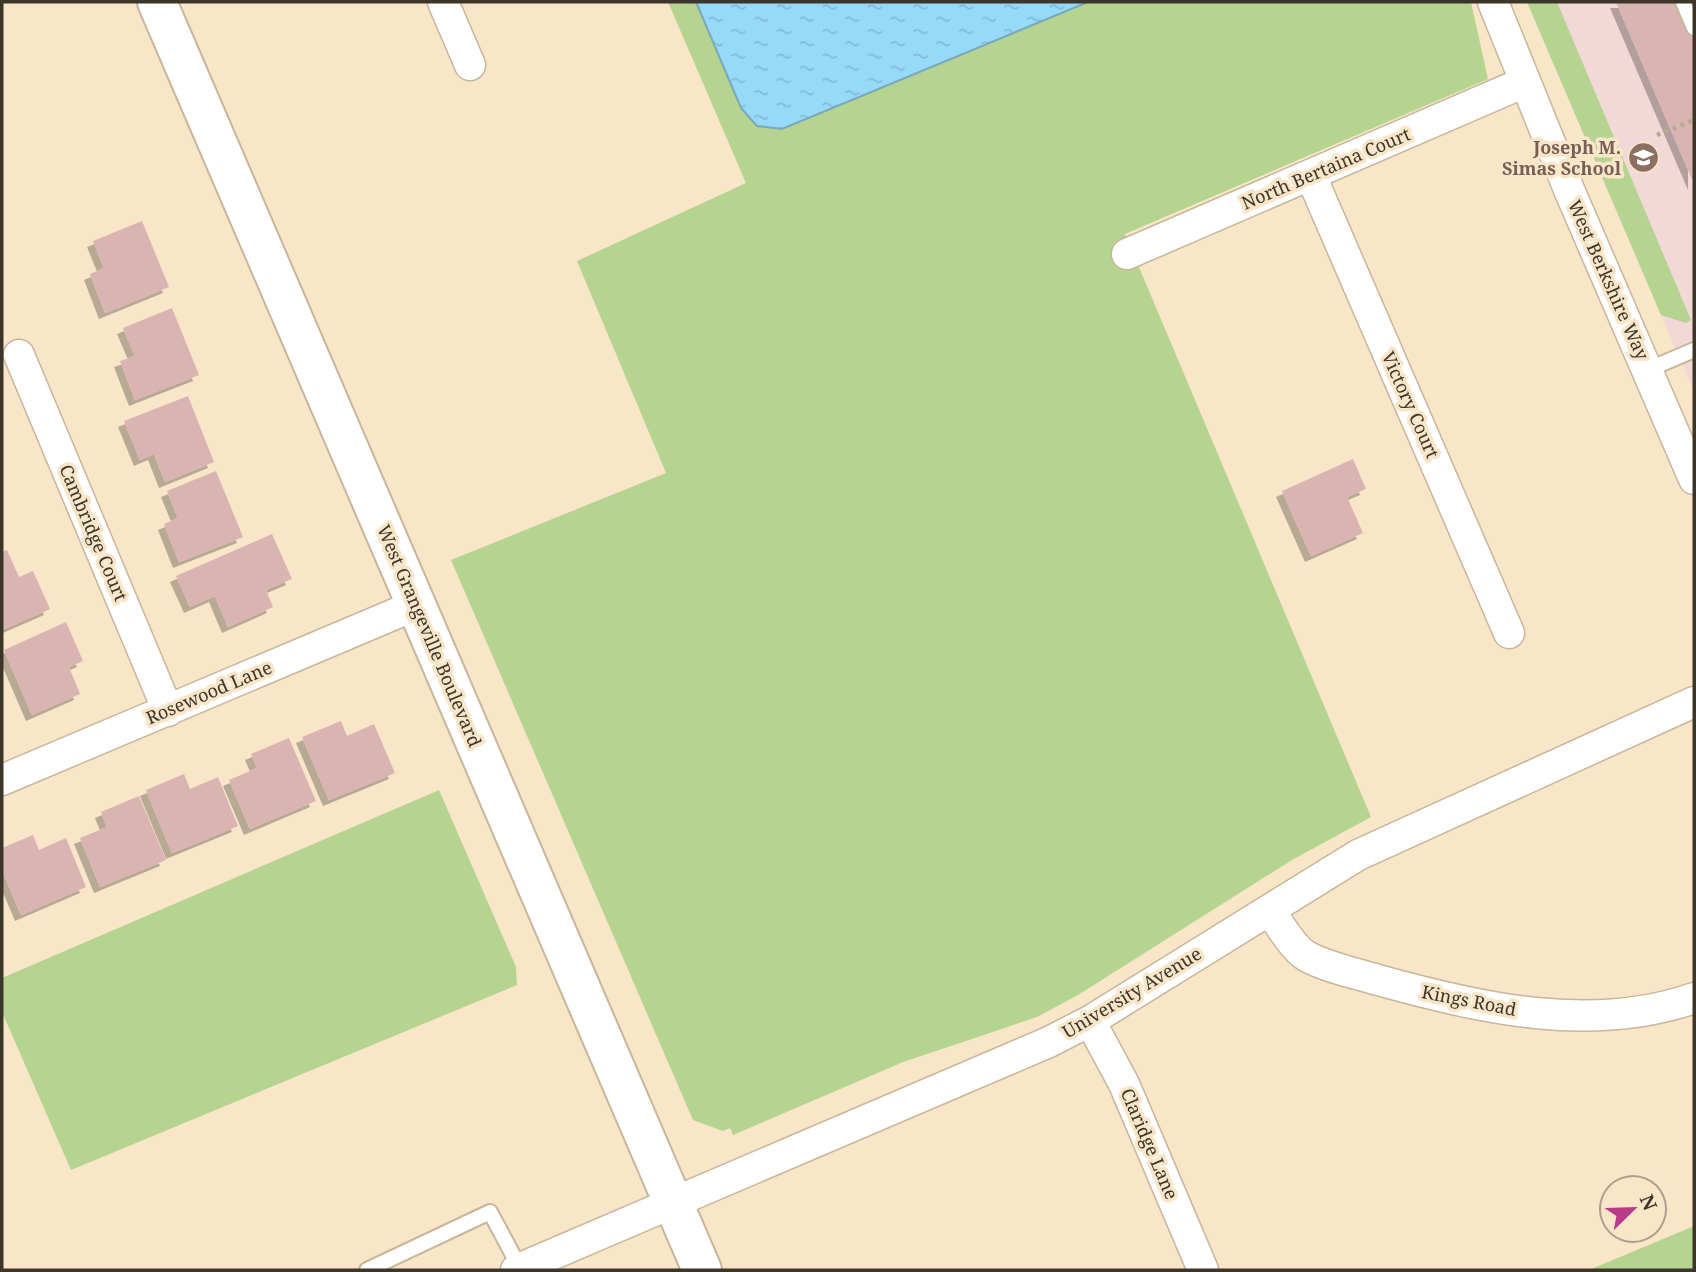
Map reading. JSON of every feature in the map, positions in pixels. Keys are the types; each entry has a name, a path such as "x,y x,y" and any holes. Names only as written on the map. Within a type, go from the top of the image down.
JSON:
{"main road":[{"name":"West Grangeville Boulevard","path":"156,2 702,1270"}],"street":[{"path":"443,2 470,65"},
{"name":"West Berkshire Way","path":"1493,2 1694,479"},
{"name":"North Bertaina Court","path":"1128,254 1525,82"},
{"name":"Victory Court","path":"1311,176 1509,633"},
{"name":"Cambridge Court","path":"19,355 168,710"},
{"name":"Rosewood Lane","path":"2,780 416,605"},
{"name":"University Avenue","path":"518,1269 1049,1042 1090,1021 1358,855 1694,702"},
{"name":"Kings Road","path":"1269,910 1303,953 1350,972 1432,995 1511,1010 1577,1016 1650,1010 1694,998"},
{"name":"Claridge Lane","path":"1090,1021 1124,1084 1203,1270"}],"lane":[{"path":"1683,2 1694,28"},
{"path":"1647,370 1694,350"},
{"path":"367,1270 490,1212 518,1269"}],"path":[{"path":"1657,135 1694,120"}],"shaded area":[{"name":"Joseph M. Simas School","path":"1527,2 1694,2 1694,392 1661,315"}],"green space":[{"path":"668,2 1471,2 1488,79 1125,234 1371,817 1292,860 1078,995 1037,1017 903,1062 733,1135 730,1128 723,1131 693,1120 451,560 666,473 577,261 746,183"},
{"path":"1527,2 1557,2 1691,320 1686,323 1661,315"},
{"path":"439,790 516,967 517,985 71,1170 2,1012 2,978"},
{"path":"1694,1226 1694,1270 1589,1270 1651,1244 1668,1244 1668,1237"}],"water":[{"path":"696,2 1088,2 782,129 757,126 741,108"}],"building":[{"path":"1616,2 1679,2 1694,37 1694,184"},
{"path":"142,221 169,287 105,313 90,274 104,268 93,241"},
{"path":"172,308 199,375 135,400 120,361 135,356 123,328"},
{"path":"188,396 214,462 165,482 154,454 140,460 124,421"},
{"path":"1353,459 1366,489 1347,497 1363,533 1311,556 1282,491"},
{"path":"216,471 243,537 179,562 164,524 178,518 167,491"},
{"path":"272,534 292,579 266,590 273,607 228,627 215,596 190,607 176,576"},
{"path":"7,550 19,577 33,571 50,609 2,630 2,552"},
{"path":"66,622 83,661 69,667 80,694 32,715 4,650"},
{"path":"341,721 347,736 374,724 395,773 329,800 302,737"},
{"path":"289,738 316,801 250,829 229,780 257,768 251,754"},
{"path":"184,774 190,789 218,777 238,826 172,853 146,790"},
{"path":"139,796 166,860 100,887 80,838 107,827 101,812"},
{"path":"33,835 39,850 66,838 86,887 21,915 2,870 2,848"}],"place":[{"name":"Joseph M. Simas School","path":"1644,158"}]}
